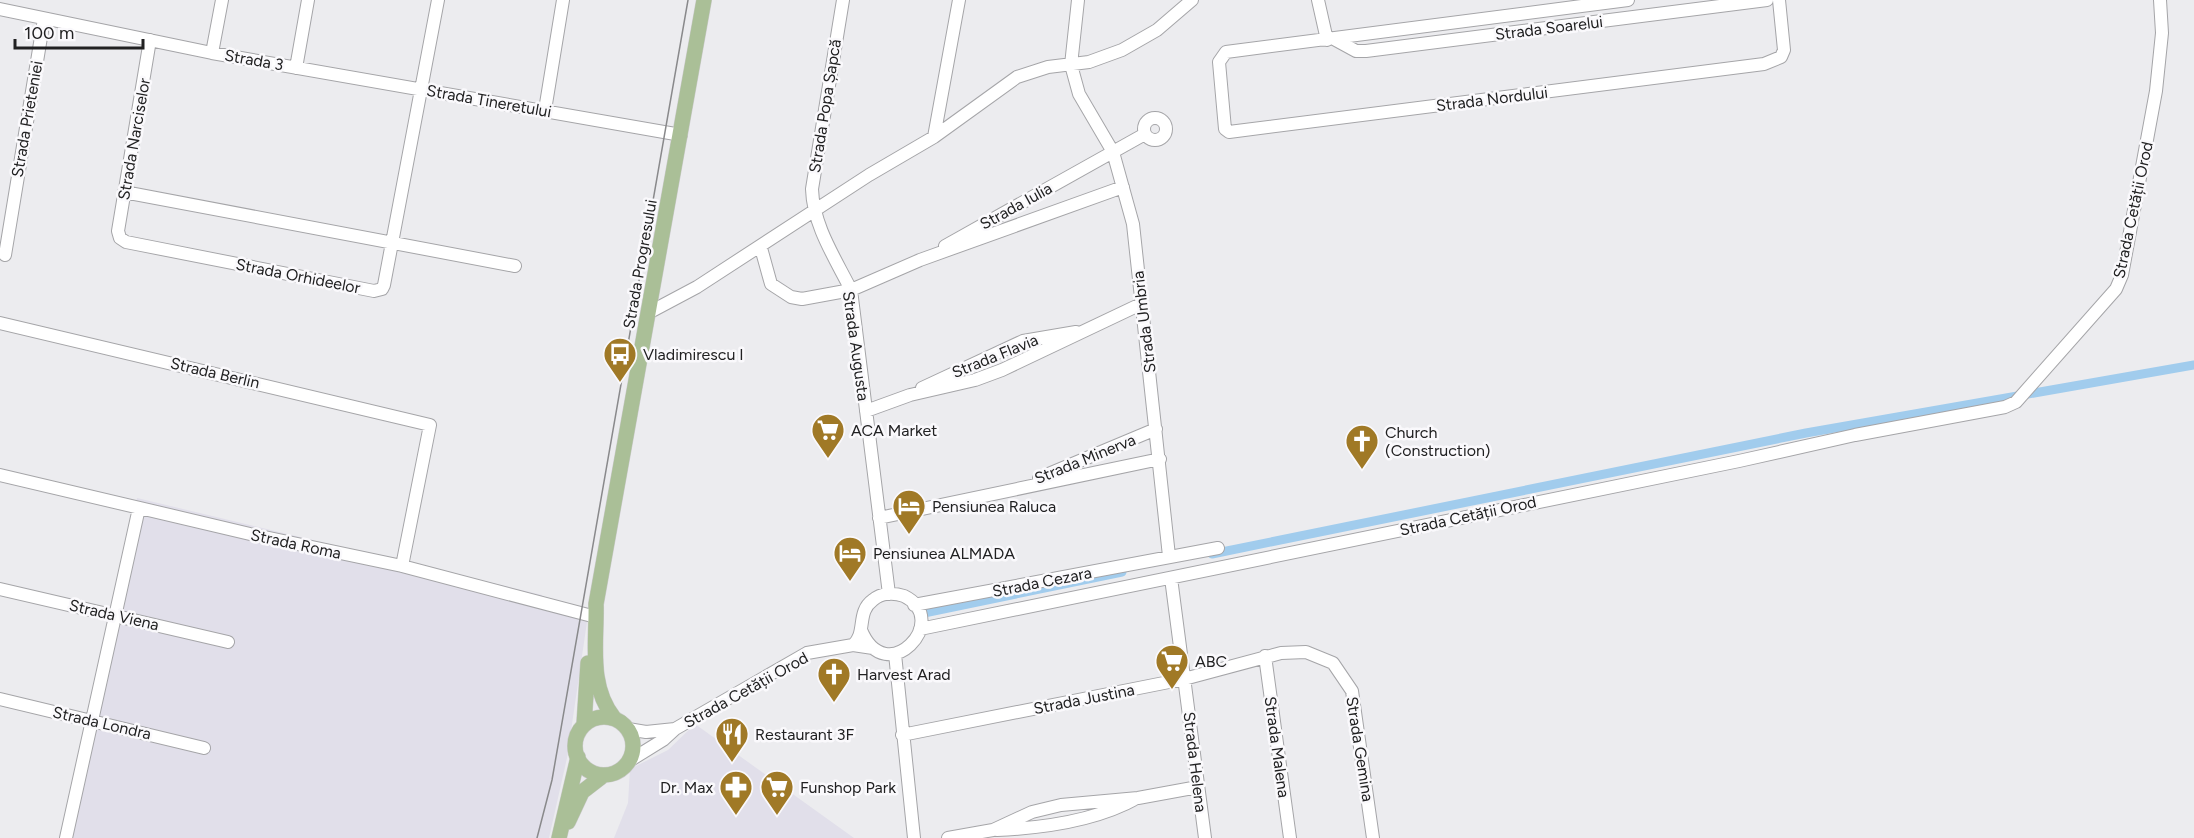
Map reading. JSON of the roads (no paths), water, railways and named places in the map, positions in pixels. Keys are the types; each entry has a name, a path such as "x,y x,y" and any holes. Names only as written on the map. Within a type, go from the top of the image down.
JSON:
{"main road":[{"name":"Strada Progresului","path":"584,724 594,610 650,312 704,0"},
{"name":"Strada Progresului","path":"594,610 599,691 606,708 614,718"},
{"path":"595,718 614,718 628,729 633,745 629,761 618,771 604,775 582,792 559,838 578,757 576,740 584,724 595,718"},
{"path":"578,757 588,770 604,775"}],"street":[{"path":"212,53 222,0"},
{"path":"296,68 308,0"},
{"name":"Strada Orhideelor","path":"120,238 126,242 374,291 382,290 438,0"},
{"path":"544,110 563,0"},
{"name":"Strada Popa Șapcă","path":"814,212 812,189 843,0"},
{"path":"934,137 959,0"},
{"path":"1071,65 1078,0"},
{"path":"650,312 698,287 761,248 869,174 934,137 1017,77 1048,67 1071,65 1105,57 1157,30 1192,0"},
{"path":"1318,0 1331,40"},
{"name":"Strada Soarelui","path":"1331,40 1356,51 1366,51 1767,0"},
{"name":"Strada Nordului","path":"1226,52 1219,62 1225,129 1229,132 1764,64 1781,57 1784,50 1779,0"},
{"name":"Strada Cetății Orod","path":"920,629 1855,435 2005,407 2016,402 2116,290 2122,275 2156,91 2162,33 2160,0"},
{"path":"1622,18 1624,1"},
{"name":"Strada Soarelui","path":"1226,52 1624,1"},
{"name":"Strada 3","path":"0,9 296,68"},
{"name":"Strada Prieteniei","path":"5,255 44,18"},
{"name":"Strada Narciselor","path":"120,238 118,231 150,40"},
{"name":"Strada Umbria","path":"1071,65 1079,94 1113,152 1133,224 1160,459"},
{"name":"Strada Tineretului","path":"296,68 681,135"},
{"name":"Strada Iulia","path":"920,260 1145,134"},
{"name":"Strada Iulia","path":"761,248 771,284 791,297 802,299 851,290 920,260 1123,187"},
{"path":"124,192 515,266"},
{"name":"Strada Augusta","path":"814,212 851,290 889,594"},
{"name":"Strada Flavia","path":"910,395 975,380 1002,370 1141,304"},
{"name":"Strada Berlin","path":"0,323 430,425 402,566"},
{"name":"Strada Flavia","path":"866,411 910,395 1023,341 1084,331"},
{"name":"Strada Minerva","path":"1013,489 1156,429"},
{"path":"1160,459 1169,556"},
{"name":"Strada Minerva","path":"879,518 1160,459"},
{"name":"Strada Roma","path":"0,475 594,610"},
{"path":"66,838 139,508"},
{"name":"Strada Cezara","path":"914,605 1218,548"},
{"name":"Strada Helena","path":"1171,578 1205,838"},
{"name":"Strada Viena","path":"0,589 228,642"},
{"path":"853,645 859,638 864,610 870,602 889,594 903,596 914,605 921,621 920,629 912,646 895,654 914,838"},
{"path":"861,630 873,648"},
{"name":"Strada Cetății Orod","path":"629,761 663,740 675,729 801,656 853,645 895,654"},
{"name":"Strada Gemina","path":"1265,656 1294,652 1318,655 1338,668 1352,691 1373,838"},
{"name":"Strada Justina","path":"902,735 1184,679 1265,656"},
{"name":"Strada Malena","path":"1265,656 1290,838"},
{"name":"Strada Londra","path":"0,699 204,748"},
{"name":"Strada Cetății Orod","path":"628,729 646,732 675,729"},
{"path":"948,838 993,830 1032,812 1061,805 1138,798 1198,787"}],"waterway":[{"path":"1212,554 1806,433 2194,365"},
{"path":"924,613 1122,572"}],"tram line":[{"path":"537,838 552,780 688,0"}],"place":[{"name":"Vladimirescu I","path":"620,383"},
{"name":"ACA Market","path":"828,459"},
{"name":"Church (Construction)","path":"1362,470"},
{"name":"Pensiunea Raluca","path":"909,535"},
{"name":"Pensiunea ALMADA","path":"850,582"},
{"name":"ABC","path":"1172,690"},
{"name":"Harvest Arad","path":"834,703"},
{"name":"Restaurant 3F","path":"732,763"},
{"name":"Dr. Max","path":"736,816"},
{"name":"Funshop Park","path":"777,816"}]}
